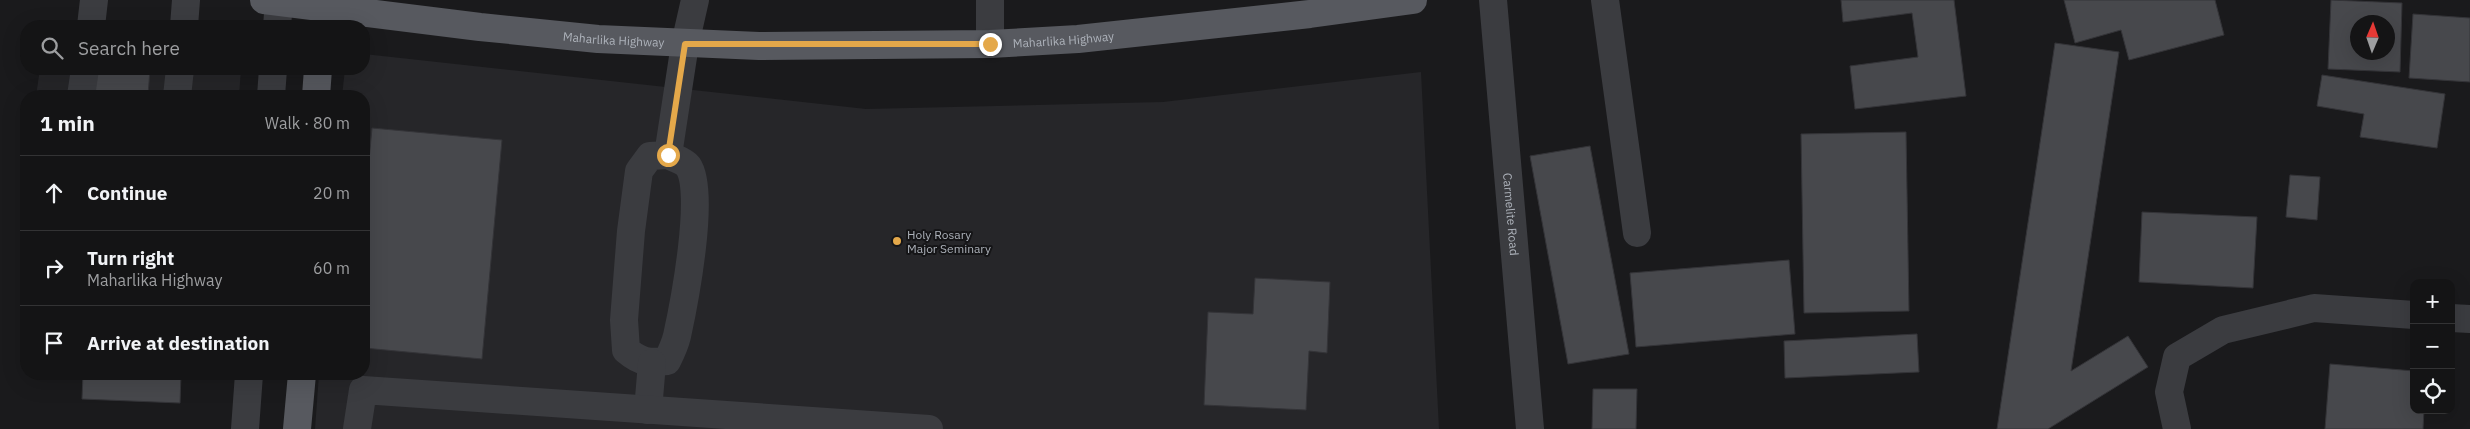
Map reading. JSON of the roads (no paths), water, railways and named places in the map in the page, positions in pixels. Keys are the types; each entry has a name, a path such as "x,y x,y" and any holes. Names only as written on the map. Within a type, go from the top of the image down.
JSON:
{"main road":[{"name":"Maharlika Highway","path":"370,21 685,44 808,46 990,44 1078,39 1310,14 1413,0"},
{"name":"Maharlika Highway","path":"273,9 321,17 359,20"},
{"path":"316,90 318,75"},
{"path":"297,429 301,380"}],"street":[{"path":"92,20 94,0"},
{"path":"184,20 186,0"},
{"path":"668,155 685,44 695,0"},
{"path":"990,0 990,44"},
{"name":"Carmelite Road","path":"1492,0 1530,429"},
{"path":"1606,0 1637,233"},
{"path":"82,90 84,75"},
{"path":"178,90 179,75"},
{"path":"271,90 273,75"},
{"path":"668,155 687,164 693,177 694,221 692,251 677,338 667,361 652,363 637,360 626,350 624,320 631,232 639,171 650,156 668,155"},
{"path":"2176,429 2169,392 2177,357 2223,330 2314,308 2410,316"},
{"path":"2455,318 2470,320"},
{"path":"648,410 652,363"},
{"path":"245,429 249,380"},
{"path":"357,429 363,390 930,429"}],"place":[{"name":"Holy Rosary Major Seminary","path":"897,241"}]}
